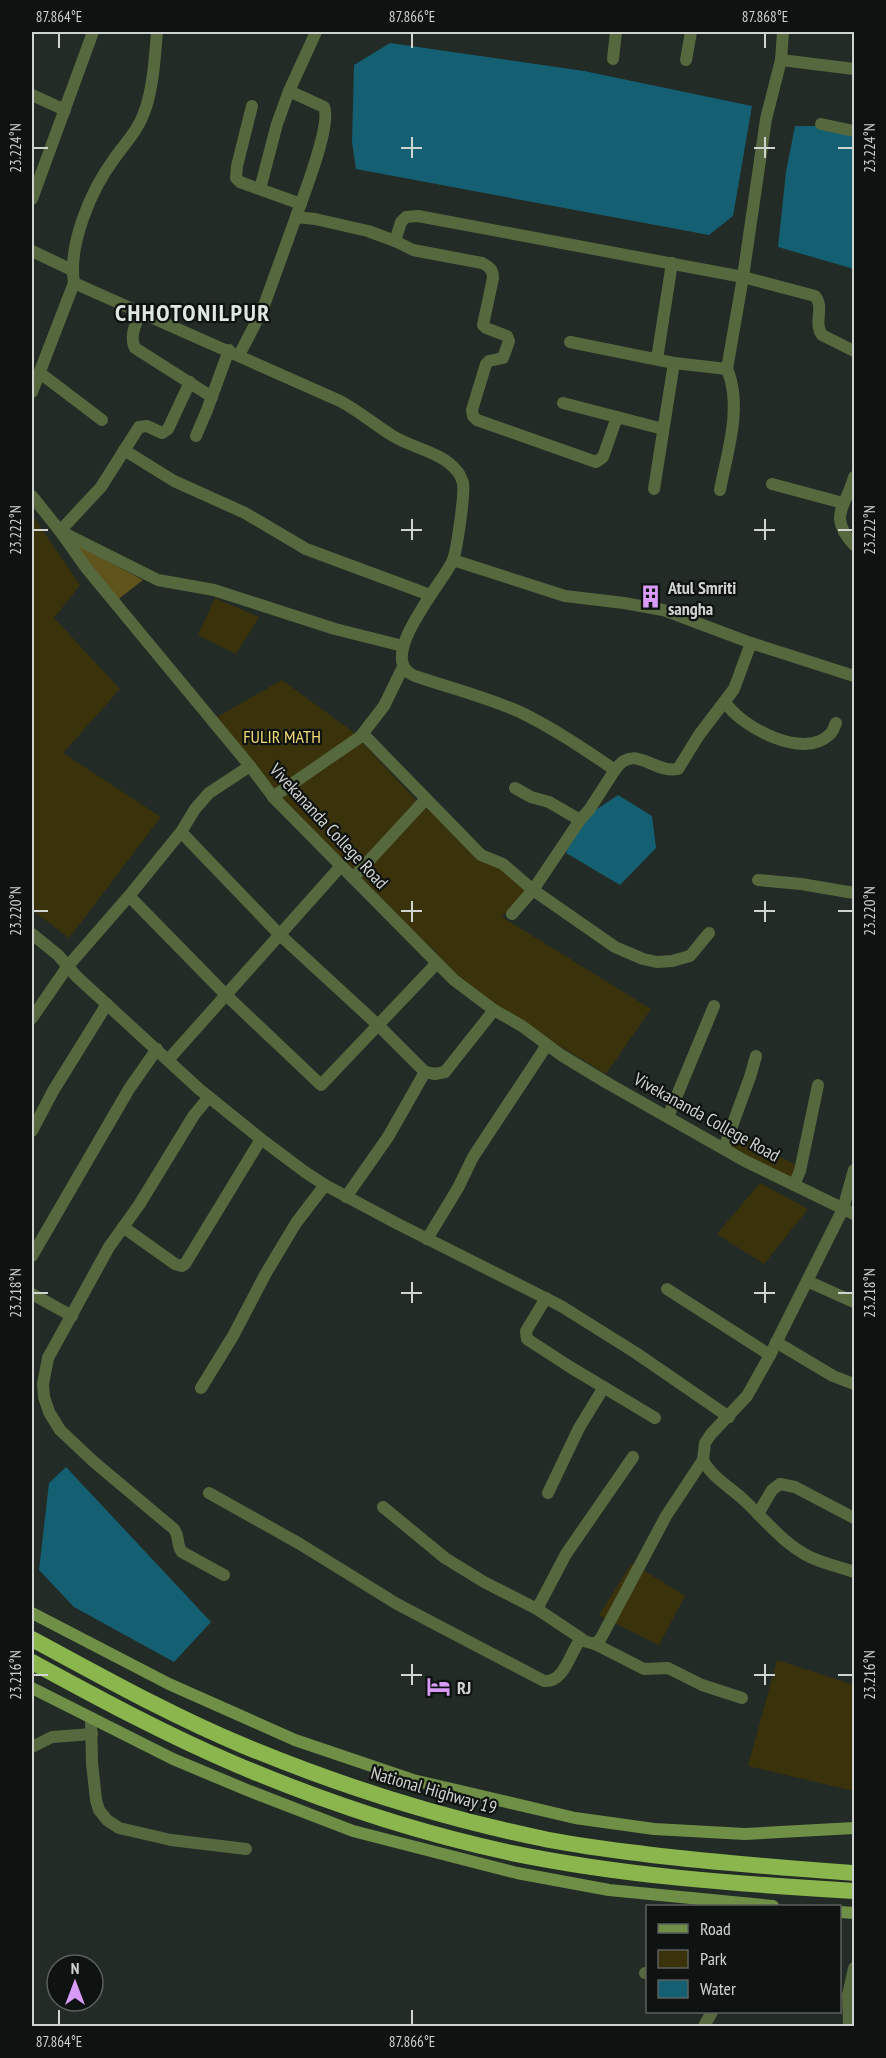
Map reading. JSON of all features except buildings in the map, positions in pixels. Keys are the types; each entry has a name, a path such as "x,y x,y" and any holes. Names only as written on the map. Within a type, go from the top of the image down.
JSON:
{"highway":[{"name":"National Highway 19","path":"32,1639 124,1688 240,1744 326,1778 457,1819 543,1839 593,1847 713,1862 855,1873"},
{"path":"32,1662 233,1763 331,1800 438,1834 574,1865 735,1884 855,1891"}],"main road":[{"path":"32,1613 169,1684 295,1740 413,1780 575,1818 654,1829 745,1834 855,1828"},
{"path":"32,1688 173,1759 353,1831 517,1874 609,1890 747,1905"}],"street":[{"path":"32,195 93,32"},
{"path":"32,392 74,283 72,270 82,222 96,186 115,157 132,138 144,112 157,32"},
{"path":"260,189 274,133 289,91 316,32"},
{"path":"613,59 616,32"},
{"path":"686,60 691,32"},
{"path":"720,490 733,423 734,406 733,386 727,369 744,277 766,119 781,60 783,32"},
{"path":"781,60 855,69"},
{"path":"196,436 234,353 262,311 319,147 326,112 324,107 289,91"},
{"path":"32,95 65,110"},
{"path":"252,106 236,173 240,182 301,204"},
{"path":"821,124 855,131"},
{"path":"296,216 348,226 395,241 413,250 482,263 490,267 493,272 483,325 507,336 508,341 503,358 489,361 486,364 472,410 477,420 596,462 603,457 617,417"},
{"path":"395,241 401,222 406,217 417,216 744,277 815,296 819,301 817,323 822,335 855,351"},
{"path":"32,251 72,270"},
{"path":"657,359 672,263"},
{"path":"74,283 234,353 308,389 340,401 360,412 393,436 445,460 457,471 463,484 459,529 453,560 423,605 403,646 401,659 403,667 408,674 521,713 555,731 615,770"},
{"path":"140,312 132,333 135,348 212,397"},
{"path":"570,342 674,363 727,369"},
{"path":"654,489 674,363"},
{"path":"40,373 102,420"},
{"path":"190,382 168,429 162,433 147,426 139,427 97,492 60,531 158,580 214,590 335,629 403,646"},
{"path":"563,403 663,429"},
{"path":"124,450 174,481 245,513 306,549 430,595"},
{"path":"855,477 840,510 843,530 855,544"},
{"path":"772,484 843,503"},
{"name":"Vivekananda College Road","path":"32,496 87,569 273,797 454,981 494,1010 609,1084 745,1161 849,1211"},
{"path":"453,560 565,596 663,610 752,643 855,676"},
{"path":"512,914 533,890 620,761 627,758 647,761 670,770 678,769 699,735 734,689 752,643"},
{"path":"273,797 363,734 384,706 403,667"},
{"path":"725,702 731,712 757,729 793,743 814,743 822,740 831,734 836,723"},
{"path":"363,734 481,855 503,864 533,890 615,947 643,959 657,962 672,961 690,956 709,933"},
{"path":"32,1018 68,966 181,832 195,809 209,793 250,766"},
{"path":"515,788 531,797 549,802 580,820"},
{"path":"353,878 425,800"},
{"path":"181,832 279,934 379,1026 425,1072 435,1074 445,1072 494,1010"},
{"path":"168,1060 341,866"},
{"path":"758,880 855,893"},
{"path":"129,896 226,995 321,1085 437,963"},
{"path":"32,934 209,1097 261,1139 325,1185 546,1298 636,1353 729,1417"},
{"path":"32,1131 53,1091 107,1004"},
{"path":"668,1117 714,1006"},
{"path":"427,1239 458,1188 473,1157 547,1045"},
{"path":"32,1256 129,1089 157,1049"},
{"path":"724,1148 756,1056"},
{"path":"346,1197 388,1137 425,1072"},
{"path":"794,1185 800,1171 818,1085"},
{"path":"209,1097 194,1115 139,1204 109,1246 48,1358 43,1384 49,1412 60,1430 94,1462 174,1529 178,1534 178,1548 182,1552 224,1575"},
{"path":"123,1227 175,1264 182,1266 261,1139"},
{"path":"595,1644 601,1638 666,1516 703,1460 705,1443 747,1396 807,1281 849,1211 855,1170"},
{"path":"201,1388 296,1223 325,1185"},
{"path":"807,1281 855,1302"},
{"path":"667,1289 770,1354"},
{"path":"32,1294 72,1316"},
{"path":"546,1298 526,1331 527,1339 656,1418"},
{"path":"776,1342 833,1376 855,1384"},
{"path":"548,1493 579,1428 604,1387"},
{"path":"537,1609 566,1554 633,1457"},
{"path":"703,1460 711,1472 784,1540 834,1567 855,1572"},
{"path":"758,1514 772,1490 780,1484 795,1487 855,1518"},
{"path":"209,1493 300,1544 397,1604 544,1681 555,1679 559,1675 582,1639"},
{"path":"383,1507 427,1545 452,1562 484,1582 537,1609 582,1639 644,1668 668,1668 702,1684 742,1698"},
{"path":"91,1718 96,1800 99,1810 107,1820 119,1828 171,1840 246,1849"},
{"path":"32,1747 52,1737 92,1734"},
{"path":"849,2026 848,1995 855,1968"}],"green space":[{"path":"32,515 80,585 54,618 120,689 63,753 161,817 69,938 32,910"},
{"path":"215,598 259,617 236,654 198,635"},
{"name":"FULIR MATH","path":"282,680 360,737 360,740 417,801 527,890 502,917 651,1009 606,1074 497,1008 449,969 435,951 349,873 273,797 212,720"},
{"path":"727,1125 761,1147 796,1165 791,1179 720,1141"},
{"path":"760,1183 808,1209 764,1264 717,1234"},
{"path":"632,1563 685,1596 659,1645 599,1615"},
{"path":"777,1660 854,1685 854,1791 748,1766"}],"shaded area":[{"path":"72,542 143,580 116,601"}],"water":[{"path":"390,43 584,71 752,106 733,216 709,235 356,169 352,142 354,65"},
{"path":"795,126 823,126 854,135 854,269 778,247 786,172"},
{"path":"618,795 652,816 656,848 620,885 566,853 579,821"},
{"path":"66,1467 211,1622 174,1662 74,1607 39,1570 49,1483"}],"place":[{"name":"Atul Smriti sangha","path":"650,597"},
{"name":"RJ","path":"439,1687"}],"district":[{"name":"CHHOTONILPUR","path":"193,312"}]}
